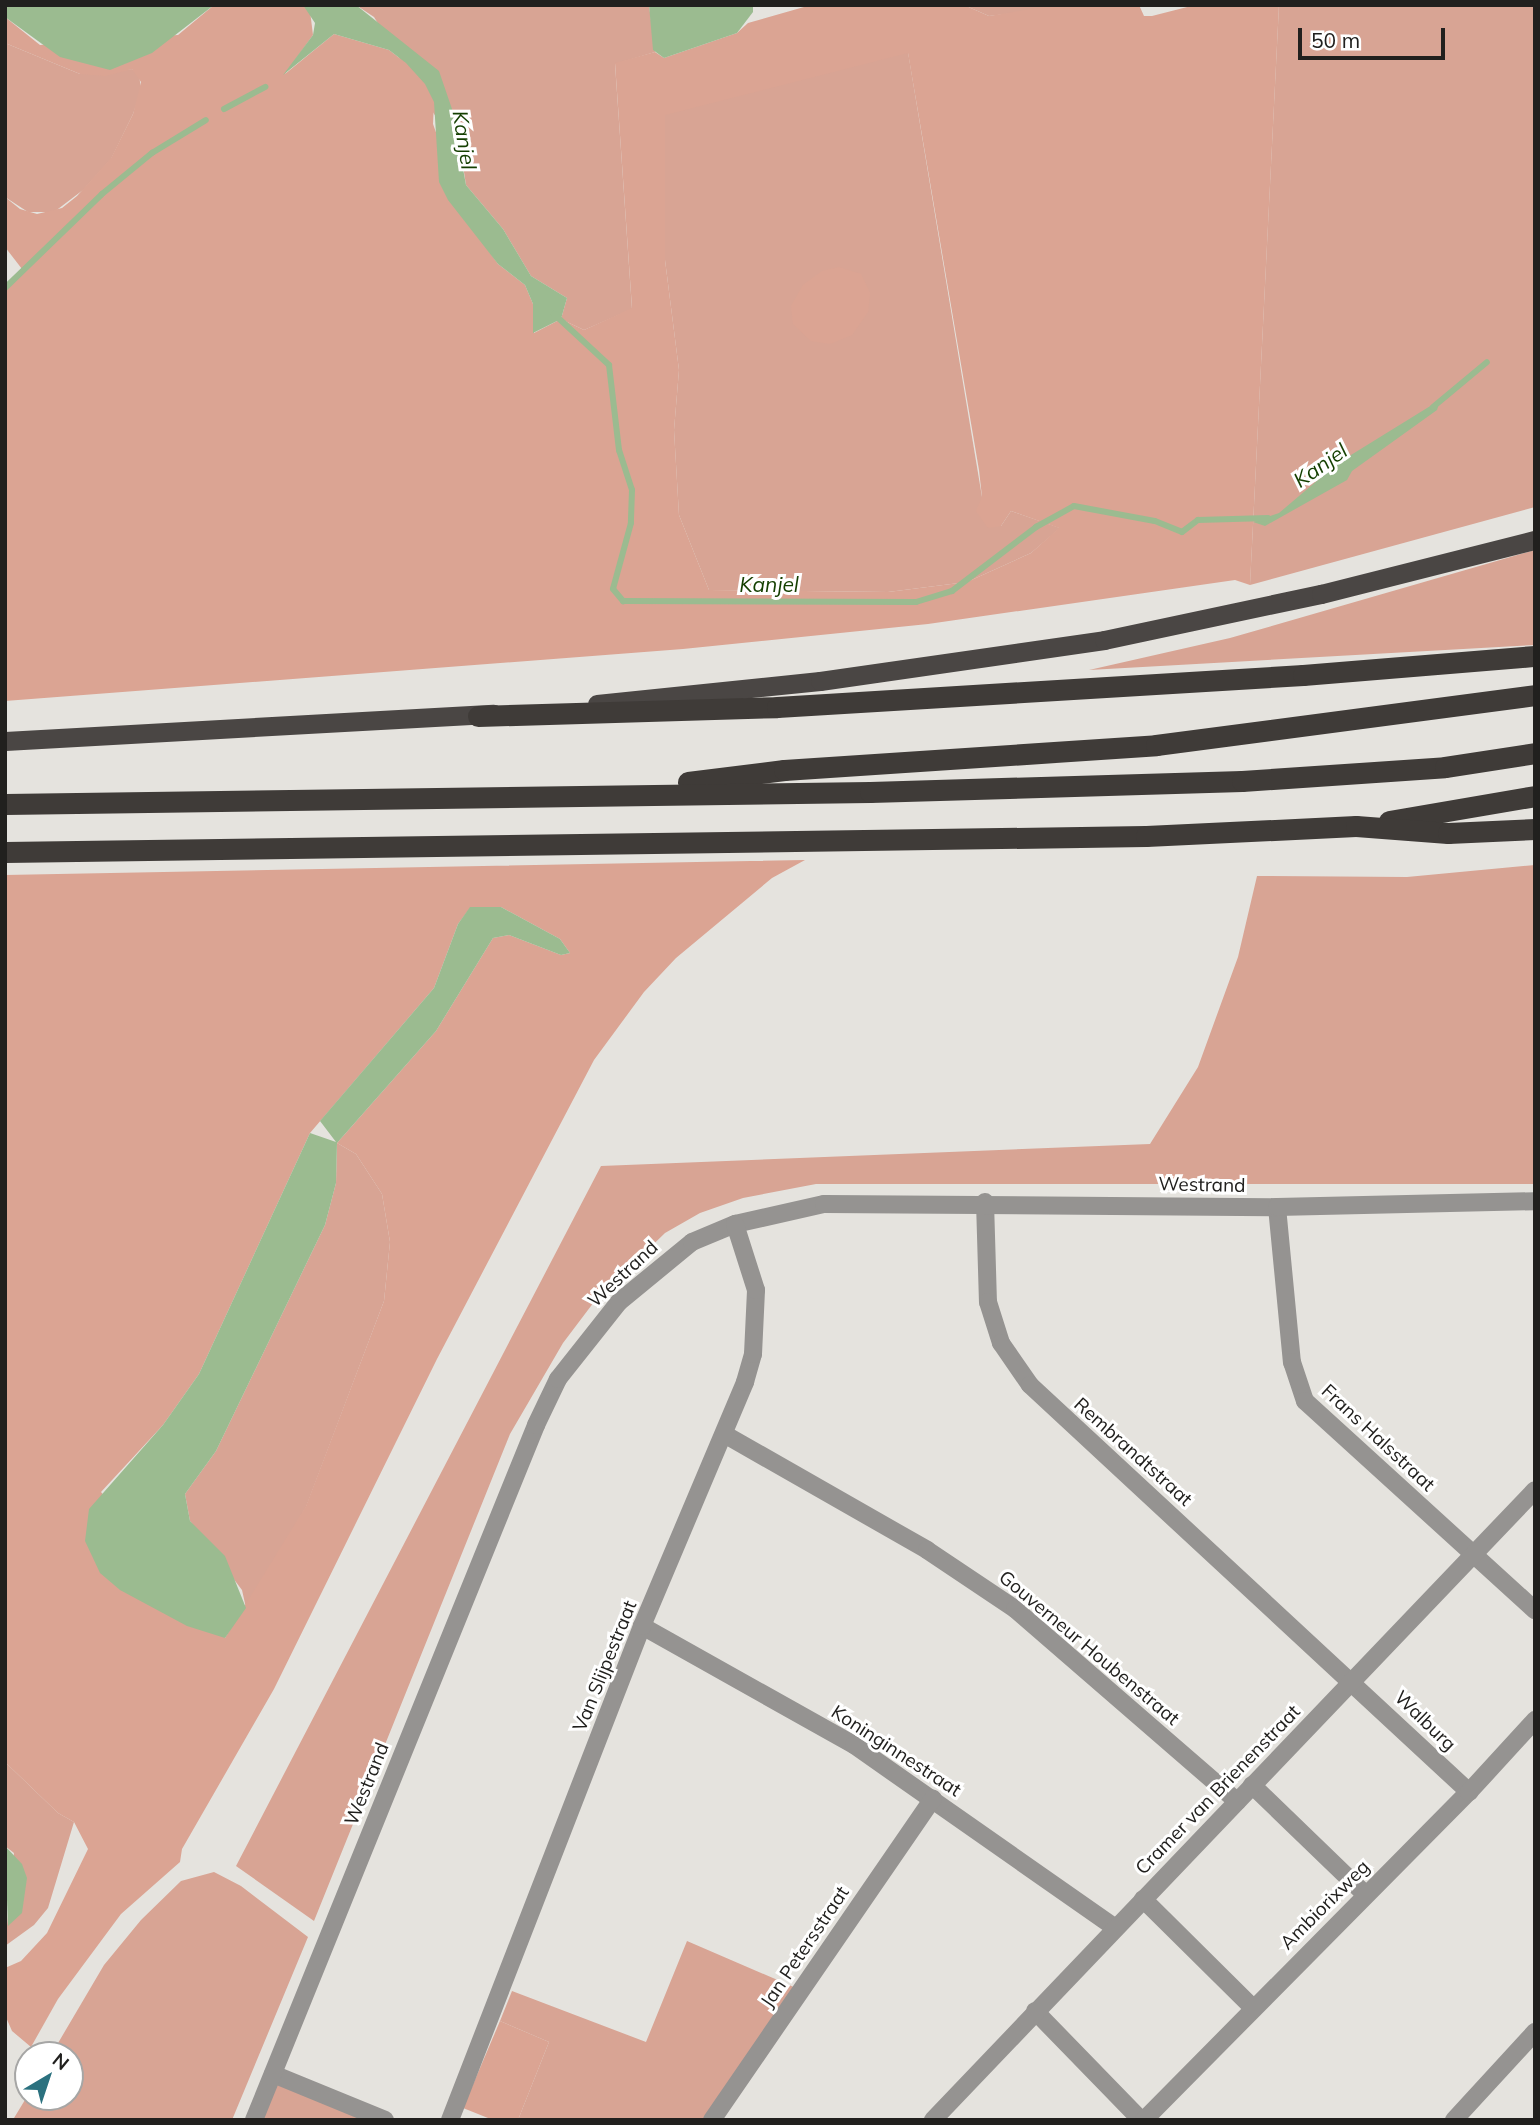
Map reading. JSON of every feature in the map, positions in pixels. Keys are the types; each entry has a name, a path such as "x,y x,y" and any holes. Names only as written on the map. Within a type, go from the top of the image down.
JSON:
{"highway":[{"path":"1455,559 1535,530"},
{"path":"478,716 820,681 1078,645 1321,594 1535,540"},
{"path":"5,741 478,716 777,707 1303,675 1535,656"},
{"path":"582,795 784,770 1156,745 1535,695"},
{"path":"5,804 1242,781 1445,767 1535,753"},
{"path":"5,852 1146,836 1356,826 1535,796"},
{"path":"1356,826 1448,833 1535,829"}],"street":[{"name":"Westrand","path":"254,2120 525,1451 558,1379 612,1310 654,1269 692,1242 735,1224 824,1204 985,1202 1277,1207 1535,1201"},
{"name":"Rembrandtstraat","path":"985,1202 988,1302 1001,1343 1030,1385 1352,1680"},
{"name":"Frans Halsstraat","path":"1277,1207 1292,1362 1300,1392 1475,1554"},
{"name":"Van Slijpestraat","path":"450,2120 642,1626 745,1382 756,1322 751,1266 735,1224"},
{"name":"Gouverneur Houbenstraat","path":"724,1434 927,1550 1015,1609 1237,1801"},
{"name":"Cramer van Brienenstraat","path":"933,2120 1535,1490"},
{"path":"1475,1554 1535,1610"},
{"name":"Koninginnestraat","path":"642,1626 854,1745 1115,1928"},
{"name":"Walburg","path":"1352,1680 1469,1792"},
{"name":"Ambiorixweg","path":"1143,2120 1469,1792 1535,1720"},
{"path":"1252,1785 1365,1894"},
{"name":"Jan Petersstraat","path":"712,2120 933,1798"},
{"path":"1143,1899 1253,2008"},
{"path":"1035,2011 1143,2120"},
{"path":"1454,2120 1535,2032"},
{"path":"273,2074 385,2120"}],"shaded area":[{"path":"5,5 214,5 152,53 110,70 60,57 5,17"},
{"path":"214,5 303,5 310,11 313,35 285,74 334,34 389,50 406,63 425,84 434,102 433,124 468,222 498,264 525,285 533,304 534,333 561,319 584,330 632,308 615,63 655,52 664,58 737,33 748,23 811,5 964,5 989,16 1055,5 1139,5 1144,16 1152,16 1195,5 1279,5 1250,585 1235,580 928,624 683,649 5,701 5,290 22,269 5,247 5,197 20,209 37,214 62,208 77,196 111,158 133,114 141,82 132,69 106,76 80,74 5,43 5,17 40,45 178,35","holes":["908,53 982,497 976,511 988,528 1001,526 1011,511 1059,528 1031,553 967,582 888,592 709,590 679,515 674,430 679,370 665,260 665,115"]},
{"path":"303,5 356,5 439,71 452,109 466,185 503,229 531,276 567,298 561,319 533,333 533,304 525,285 498,264 448,200 439,182 434,102 425,84 406,63 389,50 334,34 283,75 313,35 315,23"},
{"path":"356,5 649,5 655,52 615,64 632,309 584,330 561,319 567,298 531,276 503,229 466,185 462,159 374,17"},
{"path":"649,5 753,5 753,12 737,33 664,58 653,50"},
{"path":"964,5 1055,5 1055,8 989,16"},
{"path":"1279,5 1535,5 1535,507 1250,585"},
{"path":"5,43 80,74 132,69 139,74 141,90 133,114 111,159 83,190 54,212 28,212 5,197"},
{"path":"908,52 982,497 1001,526 1011,511 1060,528 1031,553 967,582 888,592 709,590 679,515 674,430 679,370 665,260 665,114"},
{"path":"839,267 861,274 870,293 868,312 852,335 830,344 811,341 793,324 791,306 803,285 822,271"},
{"path":"1440,400 1437,410 1352,471 1347,480 1265,526 1253,522 1279,513 1338,463"},
{"path":"1535,550 1535,645 1089,670 1230,638"},
{"path":"805,860 772,878 676,958 644,992 594,1060 437,1359 274,1689 182,1849 180,1862 121,1914 58,1999 34,2041 24,2041 12,2031 5,2015 5,1968 21,1961 47,1933 88,1849 74,1822 58,1813 5,1762 5,875","holes":["501,907 560,939 570,953 561,955 509,935 493,938 436,1031 337,1143 356,1154 382,1194 390,1242 384,1301 306,1506 225,1638 101,1492 163,1425 199,1374 310,1133 434,988 458,924 470,908"]},
{"path":"1535,865 1535,1184 816,1184 743,1198 700,1213 665,1233 594,1302 563,1343 510,1434 314,1921 236,1866 601,1166 1150,1144 1198,1067 1238,957 1257,876 1407,877"},
{"path":"470,907 501,907 560,939 570,953 561,955 509,935 493,938 436,1031 337,1143 336,1183 325,1225 216,1451 185,1494 190,1521 225,1556 246,1608 225,1638 187,1626 120,1590 100,1573 85,1541 89,1509 163,1425 199,1374 310,1133 336,1142 320,1121 434,988 458,924"},
{"path":"337,1143 356,1154 382,1194 390,1242 384,1301 306,1507 246,1608 242,1590 190,1521 185,1494 216,1451 325,1225 336,1183"},
{"path":"5,1762 58,1813 74,1822 48,1908 34,1925 5,1946 14,1853 5,1846"},
{"path":"5,1846 22,1864 27,1878 22,1913 8,1926"},
{"path":"214,1872 241,1886 308,1937 232,2120 14,2118 18,2111 84,2111 84,2041 59,2041 104,1965 141,1920 181,1881"},
{"path":"687,1941 796,1988 704,2120 518,2120 549,2042 500,2021 512,1991 646,2042"},
{"path":"500,2021 549,2042 518,2120 493,2120 463,2108"},
{"path":"277,2084 366,2120 261,2120"}],"waterway":[{"path":"224,109 265,87"},
{"path":"5,288 102,194 152,153 206,120"},
{"name":"Kanjel","path":"554,314 609,365 619,450 632,490 631,523 613,589 623,601 916,602 952,591 1036,527 1074,506 1155,521 1182,532 1198,520 1268,518"},
{"name":"Kanjel","path":"1433,407 1487,362"}]}
